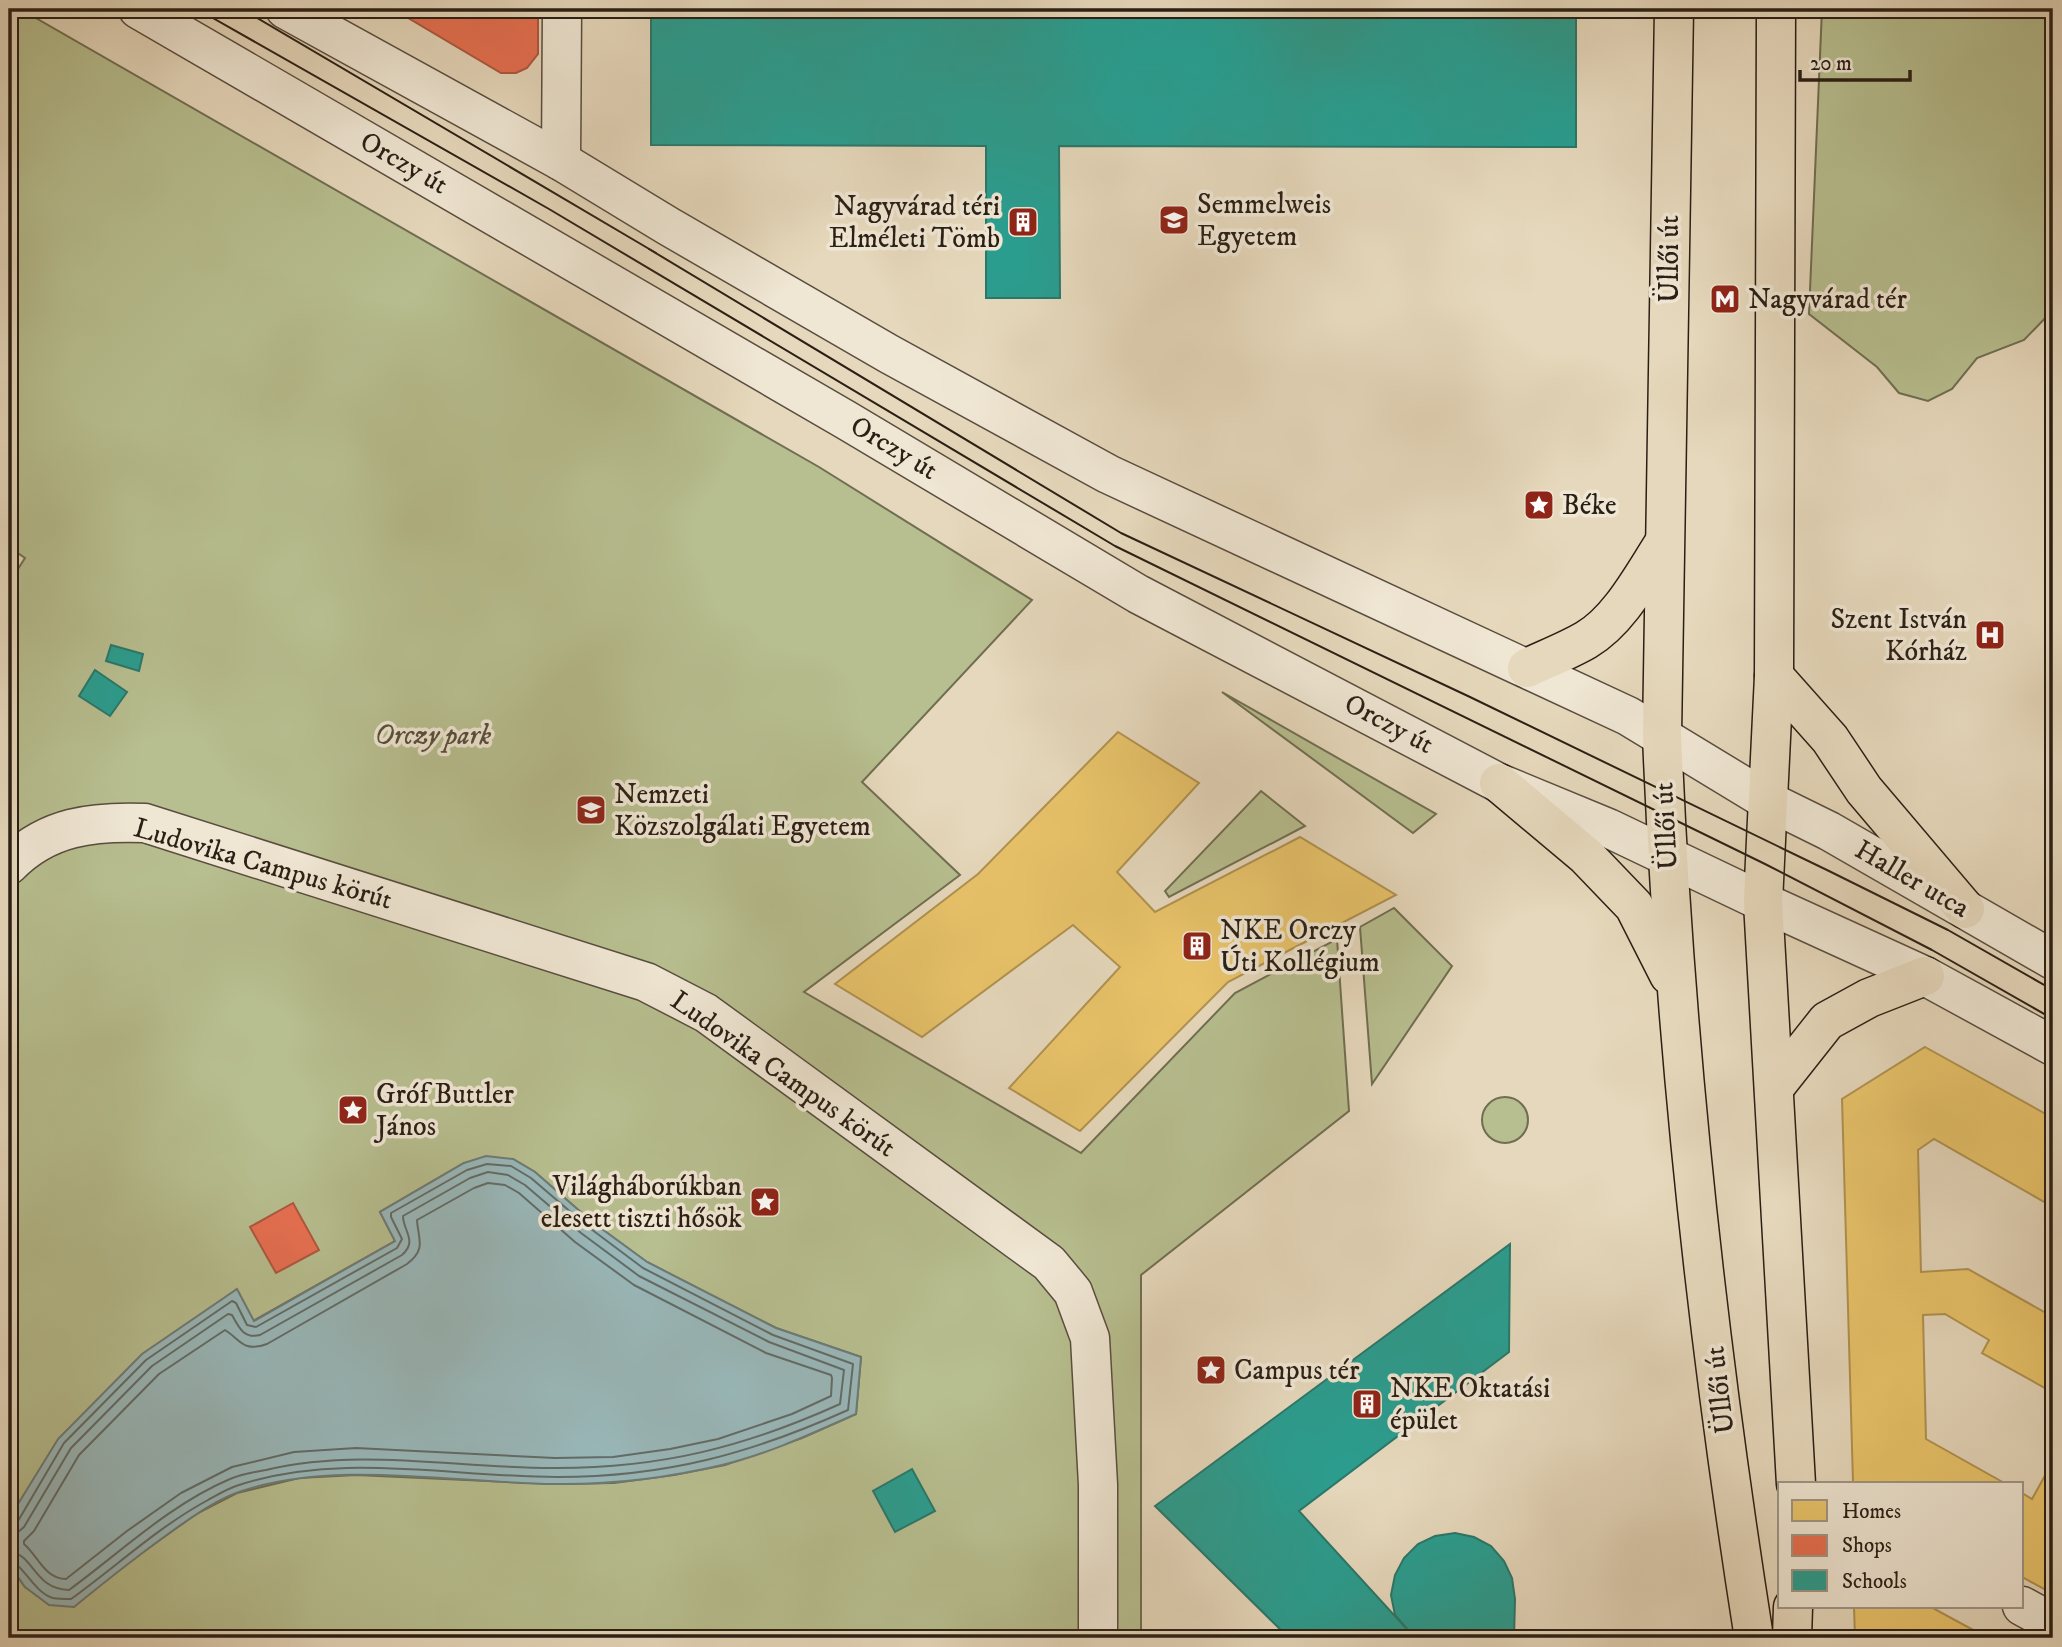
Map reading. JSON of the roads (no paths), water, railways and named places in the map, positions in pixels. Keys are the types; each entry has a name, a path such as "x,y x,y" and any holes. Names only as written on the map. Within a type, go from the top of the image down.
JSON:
{"main road":[{"name":"Üllői út","path":"1674,9 1662,735 1667,854 1689,1124 1734,1515 1754,1638"},
{"path":"1776,9 1774,676 1763,902 1796,1482"},
{"path":"1527,668 1593,634 1623,605 1664,543"},
{"path":"1774,676 1830,739 1864,790 1965,909"},
{"path":"1500,783 1586,856 1634,906 1678,994"},
{"path":"1774,1088 1827,1021 1869,998 1925,976"},
{"path":"1792,1638 1793,1608"}],"street":[{"name":"Orczy út","path":"138,9 834,413 1138,594 1500,783 1667,854 1763,902"},
{"path":"285,9 561,161 889,354 1108,474 1527,668 1662,735"},
{"path":"561,161 562,9"},
{"name":"Haller utca","path":"1662,735 1768,802 1829,831 2053,960"},
{"name":"Ludovika Campus körút","path":"9,865 47,837 77,827 107,822 145,823 646,982 706,1013 1049,1263 1073,1292 1090,1338 1098,1485 1098,1638"},
{"path":"1763,902 1925,976 2053,1046"},
{"path":"2024,1607 2053,1623"}],"water":[{"path":"486,1156 513,1159 535,1172 591,1221 647,1262 776,1328 861,1357 856,1414 756,1455 681,1474 639,1480 554,1484 354,1475 276,1482 222,1499 175,1529 74,1607 49,1605 25,1587 9,1564 9,1524 18,1504 58,1439 142,1354 237,1289 254,1321 395,1241 380,1212 464,1163"}],"tram line":[{"path":"197,9 549,209 1115,546 1765,864 1932,950 2053,1019"},
{"path":"242,9 656,253"},
{"path":"649,249 1121,533 1470,697 1829,871 1948,930 2053,990"}],"place":[{"name":"Semmelweis Egyetem","path":"1174,220"},
{"name":"Nagyvárad téri Elméleti Tömb","path":"1023,222"},
{"name":"Nagyvárad tér","path":"1725,299"},
{"name":"Béke","path":"1539,505"},
{"name":"Szent István Kórház","path":"1990,635"},
{"name":"Nemzeti Közszolgálati Egyetem","path":"591,810"},
{"name":"NKE Orczy Úti Kollégium","path":"1197,946"},
{"name":"Gróf Buttler János","path":"353,1110"},
{"name":"Világháborúkban elesett tiszti hősök","path":"765,1202"},
{"name":"Campus tér","path":"1211,1370"},
{"name":"NKE Oktatási épület","path":"1367,1404"}],"park label":[{"name":"Orczy park","path":"433,735"}]}
